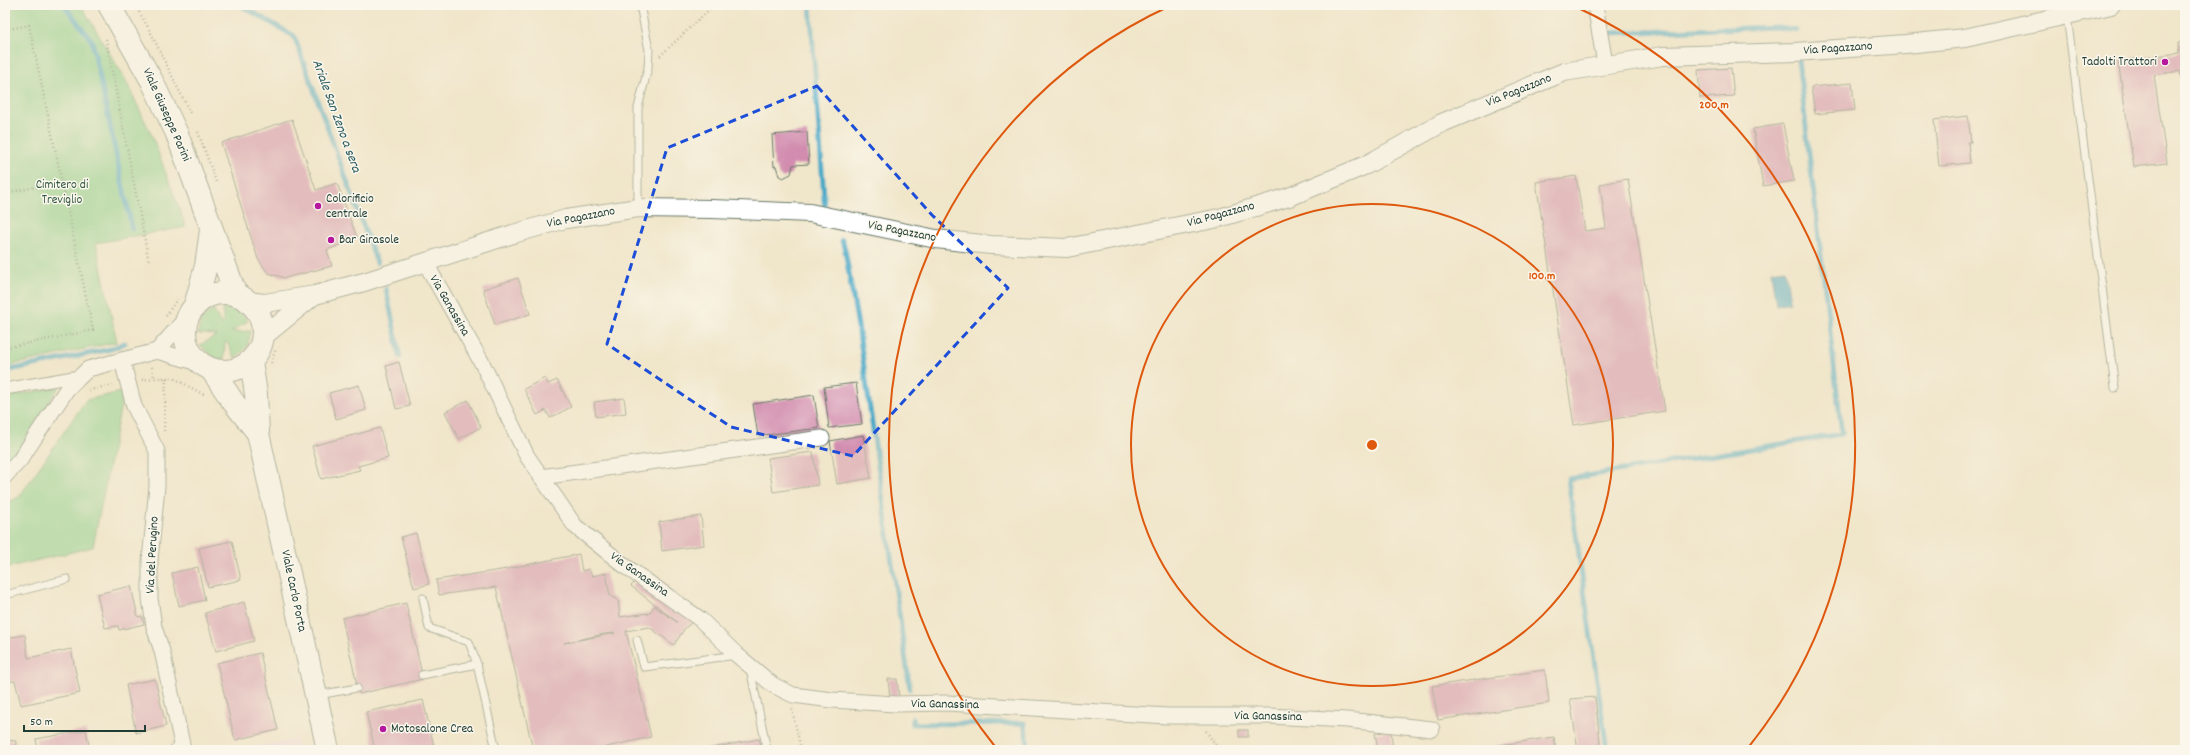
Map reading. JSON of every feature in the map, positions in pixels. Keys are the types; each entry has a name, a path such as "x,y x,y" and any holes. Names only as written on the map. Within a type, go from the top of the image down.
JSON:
{"main road":[{"name":"Viale Giuseppe Parini","path":"101,11 125,31 162,100 198,189 211,230 242,298"},
{"name":"Viale Carlo Porta","path":"211,230 206,266 188,305 185,328 186,341 191,353 205,366 258,433"},
{"path":"188,305 214,295 225,293 242,298 260,317 271,339 257,354 261,363 232,371 205,366"},
{"name":"Viale Carlo Porta","path":"261,363 256,394 258,433 328,750"}],"street":[{"path":"1595,5 1605,64"},
{"name":"Via Pagazzano","path":"242,298 265,303 315,295 364,282 566,219 638,208 810,213 936,239 991,245 1067,248 1219,218 1289,197 1366,165 1442,123 1512,92 1564,72 1605,64 1663,56 1794,52 1965,38 2111,5"},
{"name":"Via Ganassina","path":"425,262 482,363 527,456 576,526 625,566 700,619 737,655 773,685 789,693 832,700 895,704 947,703 1168,716 1269,716 1347,720 1432,729"},
{"name":"Via Pagazzano","path":"271,339 315,295"},
{"path":"154,356 188,305"},
{"path":"5,476 20,460 63,393 88,369 122,360 154,356 205,366"},
{"name":"Via del Perugino","path":"122,360 134,406 157,450 157,486 150,561 150,598 154,627 162,651 183,749 178,750"},
{"path":"5,389 79,376"},
{"path":"541,477 822,438"}],"lane":[{"path":"638,208 638,108 648,68 649,50 640,5"},
{"path":"2067,15 2115,388"},
{"path":"5,594 67,578"},
{"path":"423,598 429,628 470,642 477,664 496,750"},
{"path":"637,640 644,667 737,655"},
{"path":"422,675 477,664"},
{"path":"750,666 767,750"},
{"path":"316,696 357,688"}],"path":[{"path":"86,5 101,11"},
{"path":"648,68 714,5"},
{"path":"5,30 30,25 93,330 5,348"},
{"path":"113,49 105,35 149,262"},
{"path":"5,194 62,182"},
{"path":"163,322 171,306 188,305"},
{"path":"261,363 271,339"},
{"path":"154,356 154,378"},
{"path":"137,381 154,378 174,378 210,399"},
{"path":"157,450 164,443 166,378"},
{"path":"789,693 801,750"}],"highlighted area":[{"path":"817,86 932,215 1008,288 853,456 731,427 607,344 667,148"}],"shaded area":[{"path":"296,739 298,750 239,750 292,740"}],"green space":[{"name":"Cimitero di Treviglio","path":"5,5 81,5 125,79 152,136 186,227 96,243 117,342 5,366"},
{"path":"223,306 238,310 248,321 231,332 251,331 247,347 235,358 227,342 225,342 224,360 213,357 200,345 217,335 198,334 201,320 213,309 221,324 223,324"},
{"path":"59,387 5,471 5,397"},
{"path":"121,392 123,394 93,547 5,568 5,504 19,497 86,400"}],"water":[{"path":"1785,269 1790,302 1776,305 1771,271"}],"building":[{"path":"2185,42 2185,102 2180,71 2154,75 2167,163 2134,167 2118,61 2179,53 2178,43"},
{"path":"1731,68 1734,96 1700,98 1698,70"},
{"path":"1852,83 1855,110 1815,114 1811,87"},
{"path":"1968,116 1971,142 1968,142 1970,163 1939,166 1934,120"},
{"path":"292,119 316,190 337,183 357,238 327,250 332,266 285,278 268,273 258,259 221,143"},
{"path":"1783,124 1794,181 1763,186 1753,129"},
{"path":"807,132 809,164 793,165 791,174 783,178 779,176 776,166 774,167 772,135"},
{"path":"1576,176 1585,231 1606,228 1600,184 1628,179 1665,411 1574,425 1536,182"},
{"path":"518,278 530,314 495,325 483,289"},
{"path":"399,362 410,406 396,409 386,366"},
{"path":"545,378 548,384 557,380 571,407 550,418 546,410 537,415 524,389"},
{"path":"856,383 862,424 829,428 824,387"},
{"path":"359,385 366,410 336,419 329,393"},
{"path":"814,395 819,428 758,436 753,404"},
{"path":"624,398 626,413 596,417 594,402"},
{"path":"468,400 481,427 459,439 445,412"},
{"path":"380,428 388,458 358,466 360,470 321,479 312,446"},
{"path":"863,435 871,478 837,484 830,441"},
{"path":"813,452 818,485 773,492 768,458"},
{"path":"701,516 704,545 662,551 659,522"},
{"path":"416,533 429,584 414,588 401,537"},
{"path":"232,541 241,580 208,587 199,548"},
{"path":"579,554 582,571 589,569 592,576 606,573 610,596 618,600 620,617 648,613 648,615 654,606 677,622 631,586 636,581 695,620 685,628 674,645 649,627 626,631 651,737 593,750 533,750 496,587 439,595 436,580 501,570","holes":["615,633 564,643 604,634"]},
{"path":"198,567 205,600 179,606 172,573"},
{"path":"131,586 138,617 142,616 144,624 119,630 118,626 105,628 97,594"},
{"path":"244,602 254,641 216,651 205,613"},
{"path":"406,603 423,679 359,694 342,618"},
{"path":"25,635 28,658 71,649 80,693 21,705 15,681 5,682 5,638"},
{"path":"260,653 278,730 235,740 217,663"},
{"path":"1545,670 1549,703 1438,720 1432,686"},
{"path":"155,679 166,726 136,733 126,685"},
{"path":"888,679 897,679 899,697 890,698"},
{"path":"1595,697 1601,750 1578,750 1570,699"},
{"path":"423,700 434,746 416,750 375,750 366,712"},
{"path":"86,730 90,750 38,750 36,739"},
{"path":"1239,730 1248,730 1248,737 1239,737"},
{"path":"1391,731 1393,750 1378,750 1375,733"},
{"path":"1554,737 1556,750 1473,750 1473,749"},
{"path":"759,739 762,750 706,750 706,749"},
{"path":"5,740 16,741 15,750 5,750"}],"waterway":[{"path":"64,5 92,41 132,229"},
{"name":"Ariale San Zeno a sera","path":"240,5 294,36 377,263"},
{"path":"810,5 825,211"},
{"path":"1609,33 1778,27 1796,30"},
{"path":"1607,750 1568,479 1842,434 1798,59"},
{"path":"842,240 859,332 910,689"},
{"name":"Ariale San Zeno a sera","path":"386,289 400,357"},
{"path":"5,371 111,349 125,343"},
{"path":"913,718 913,724 1024,723 1029,750"}],"place":[{"name":"Tadolti Trattori","path":"2165,62"},
{"name":"Colorificio centrale","path":"318,206"},
{"name":"Bar Girasole","path":"331,240"},
{"name":"Motosalone Crea","path":"383,729"}]}
